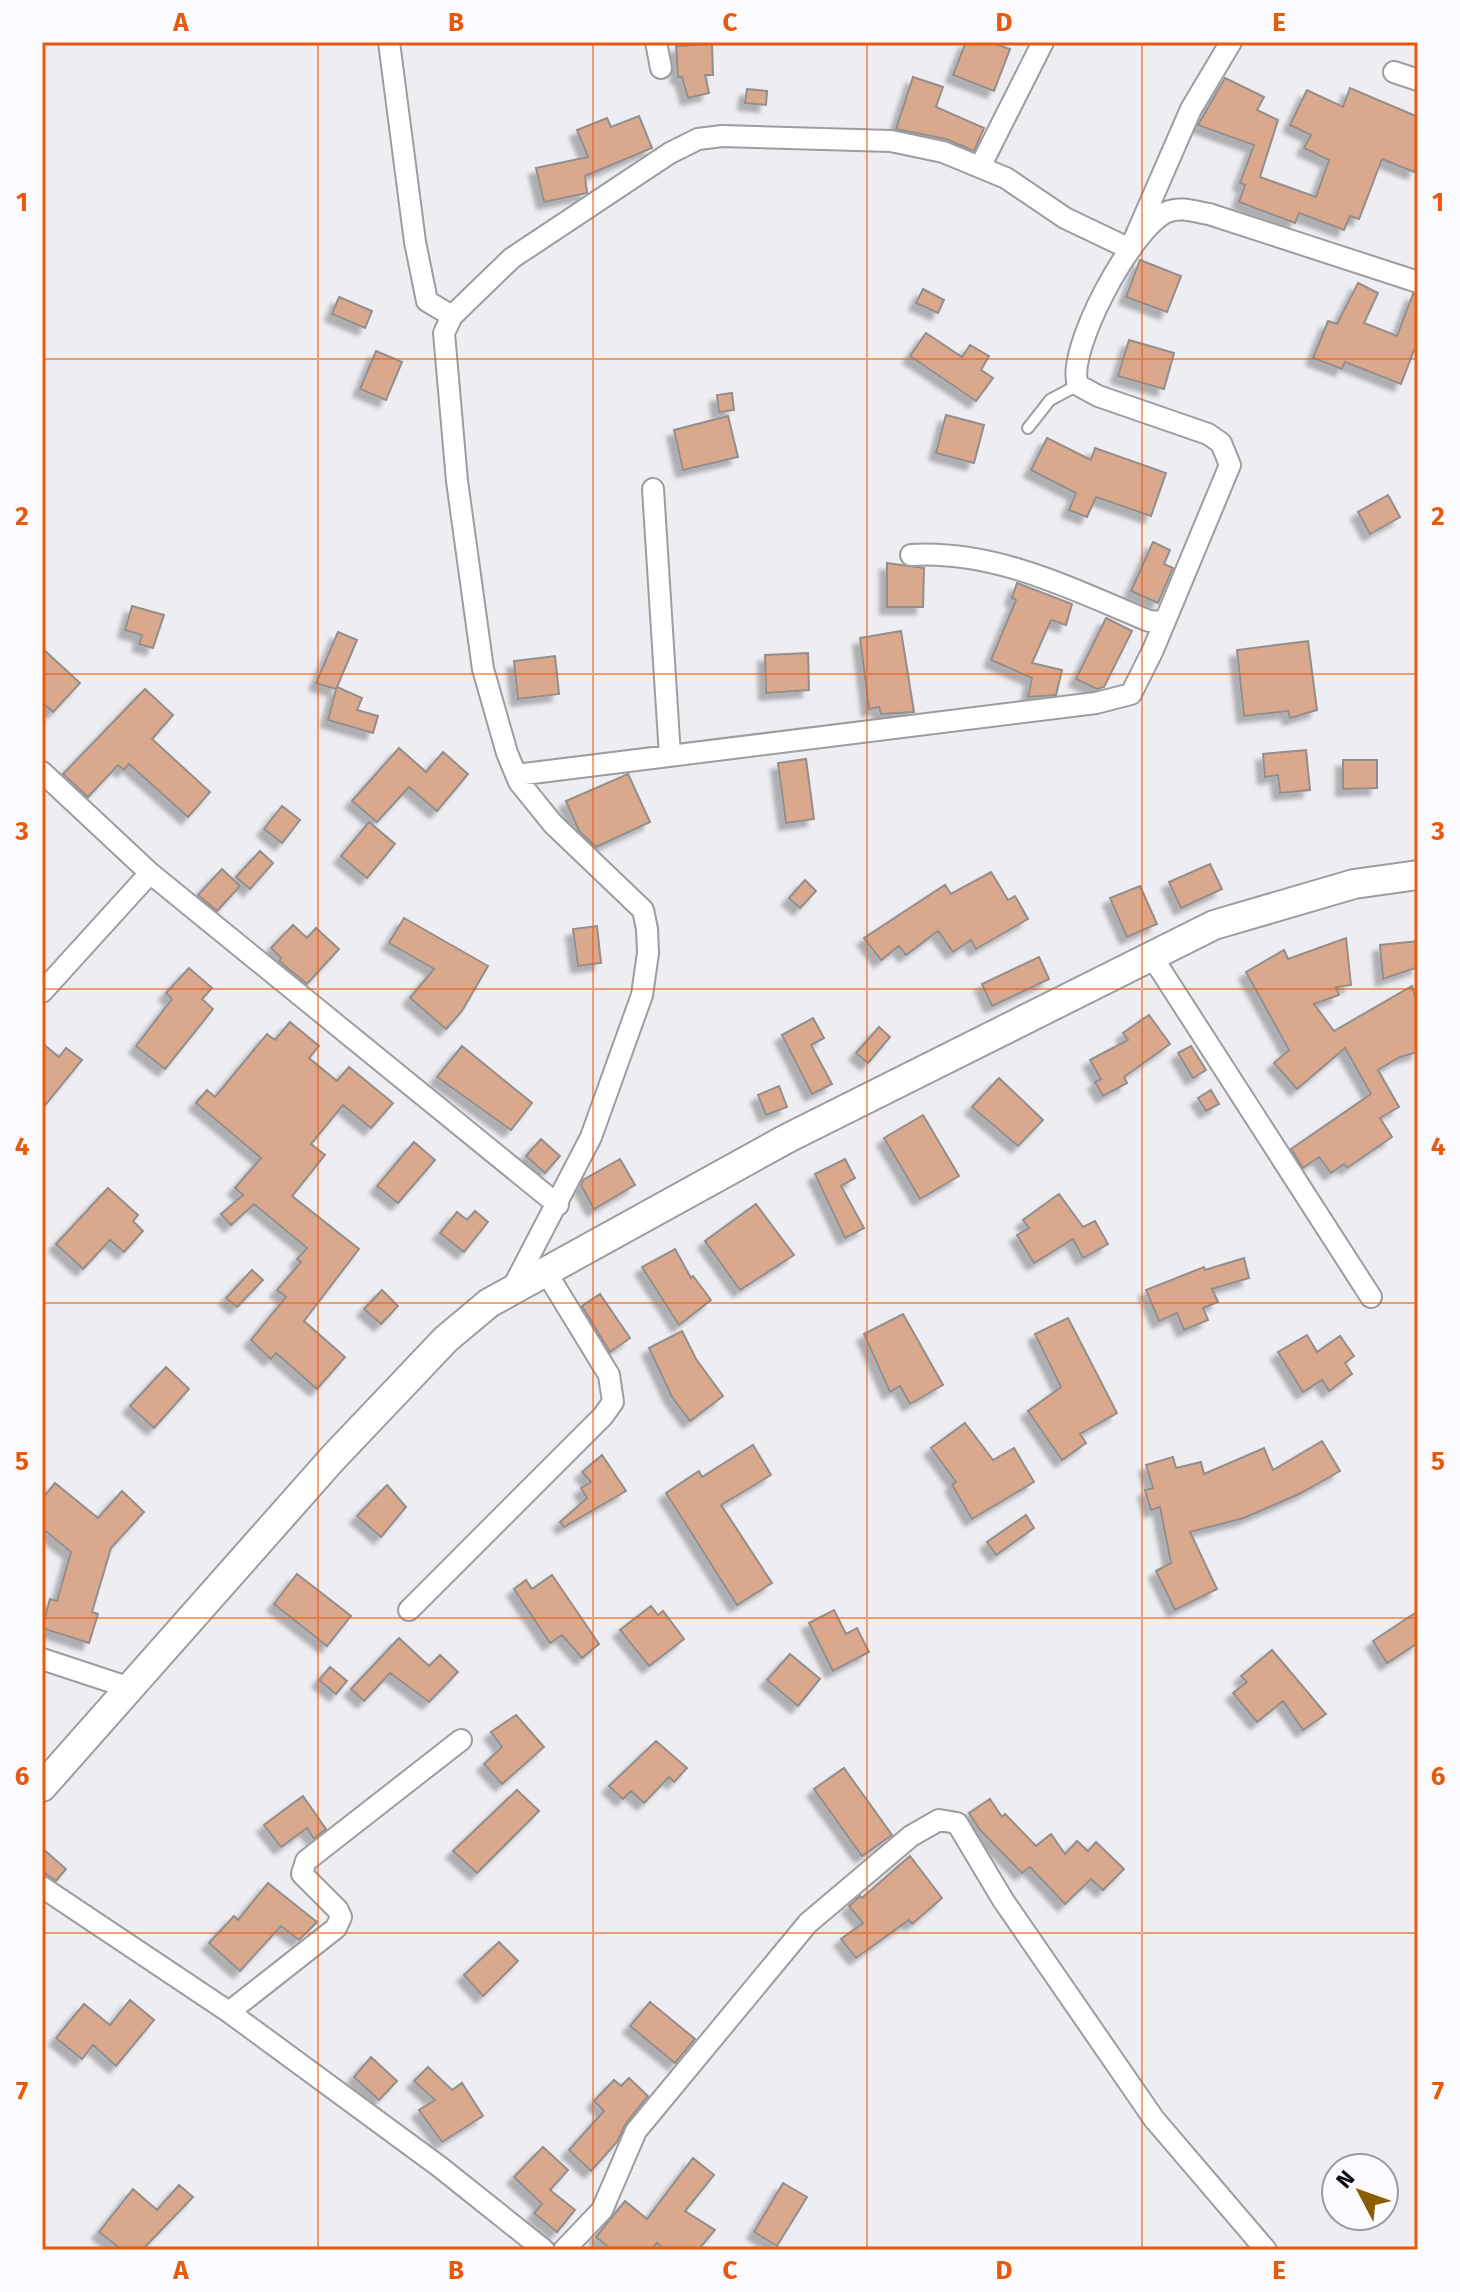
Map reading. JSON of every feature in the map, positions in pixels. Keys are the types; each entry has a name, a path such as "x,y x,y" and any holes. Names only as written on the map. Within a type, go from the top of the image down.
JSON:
{"street":[{"path":"389,42 415,242 427,301 452,316"},
{"path":"656,42 661,68"},
{"path":"980,167 1043,42"},
{"path":"1130,249 1191,109 1231,42"},
{"path":"1394,72 1418,80"},
{"path":"512,1289 591,1137 642,995 648,953 647,929 643,910 553,824 516,775 481,653 444,345 452,316 512,258 670,153 698,139 722,136 891,141 943,152 1006,178 1065,218 1130,249"},
{"path":"516,775 1096,703 1131,694 1230,465 1228,453 1208,434 1098,396 1078,385 1074,365 1113,273 1158,218 1179,209 1209,214 1418,282"},
{"path":"653,489 670,756"},
{"path":"911,555 951,553 1001,563 1149,621 1163,622"},
{"path":"42,772 150,873 558,1205"},
{"path":"42,992 150,873"},
{"path":"42,1787 333,1458 446,1339 512,1289 788,1138 1214,925 1283,902 1354,884 1418,875"},
{"path":"1151,955 1371,1297"},
{"path":"409,1610 603,1416 613,1402 609,1375 546,1272"},
{"path":"42,1659 130,1688"},
{"path":"229,2012 336,1928 341,1917 338,1910 302,1874 306,1861 461,1740"},
{"path":"564,2250 602,2210 636,2131 808,1923 911,1836 939,1820 957,1823 1003,1900 1154,2119 1266,2250"},
{"path":"42,1887 229,2012 440,2167 544,2250"}],"lane":[{"path":"1028,428 1050,400 1078,385"}],"building":[{"path":"966,42 990,42 1010,49 994,91 953,75"},
{"path":"712,44 713,75 705,75 709,93 688,98 682,77 678,77 676,46"},
{"path":"913,77 943,87 936,107 984,128 974,151 946,139 896,129"},
{"path":"1225,78 1264,97 1257,110 1278,120 1260,177 1316,197 1329,160 1304,148 1311,135 1290,125 1307,90 1343,107 1350,88 1418,117 1418,162 1414,172 1382,159 1359,219 1350,216 1344,230 1299,213 1295,223 1239,202 1245,185 1240,183 1254,145 1198,125"},
{"path":"747,89 767,91 766,105 745,103"},
{"path":"639,116 652,148 585,176 587,193 544,202 536,168 588,157 577,130 607,118 611,127"},
{"path":"1140,260 1181,276 1167,312 1126,297"},
{"path":"1358,283 1378,293 1364,323 1397,336 1413,294 1418,295 1418,352 1414,350 1401,384 1345,362 1342,369 1313,358 1328,321 1337,324"},
{"path":"923,289 944,300 938,313 916,303"},
{"path":"339,297 372,311 365,328 332,314"},
{"path":"926,333 962,357 970,345 989,356 981,370 993,378 976,401 910,356"},
{"path":"1129,340 1174,353 1164,389 1118,376"},
{"path":"376,351 402,362 386,400 360,389"},
{"path":"732,393 734,410 719,412 717,395"},
{"path":"946,415 984,425 974,463 936,453"},
{"path":"728,416 738,457 683,470 674,430"},
{"path":"1047,438 1091,460 1095,448 1166,473 1151,516 1096,497 1087,517 1069,510 1076,493 1031,470"},
{"path":"1388,495 1400,517 1370,534 1358,512"},
{"path":"1153,542 1170,550 1164,564 1173,568 1158,603 1131,591"},
{"path":"887,563 924,568 923,607 887,607"},
{"path":"1017,583 1072,604 1066,625 1051,620 1032,663 1062,670 1056,695 1028,697 1032,678 991,660 1016,600 1012,598"},
{"path":"132,606 164,615 153,648 139,644 142,635 125,630"},
{"path":"1106,618 1132,631 1104,687 1097,689 1076,679"},
{"path":"901,631 914,712 881,714 879,707 869,709 860,638"},
{"path":"338,632 357,640 337,687 362,698 357,710 378,716 373,733 328,720 336,689 316,683"},
{"path":"1308,641 1317,710 1290,718 1288,711 1244,716 1237,650"},
{"path":"42,648 80,683 53,712 42,702"},
{"path":"808,653 809,690 766,693 765,655"},
{"path":"555,656 559,694 518,699 514,661"},
{"path":"145,689 173,715 152,739 210,792 188,817 129,764 124,770 118,765 88,797 63,774"},
{"path":"399,748 426,772 443,752 468,774 437,811 409,787 377,822 352,801"},
{"path":"1306,750 1310,790 1280,793 1278,775 1265,777 1263,754"},
{"path":"806,759 814,819 786,823 778,763"},
{"path":"1343,760 1377,760 1377,788 1343,789"},
{"path":"628,774 650,822 596,847 579,831 566,801"},
{"path":"282,806 300,820 282,843 264,829"},
{"path":"369,822 395,844 367,878 341,856"},
{"path":"260,851 273,863 250,889 236,877"},
{"path":"1210,864 1222,889 1181,908 1169,882"},
{"path":"222,869 240,886 217,911 198,895"},
{"path":"991,872 1008,900 1015,896 1028,919 976,949 971,940 953,952 938,931 906,955 899,946 881,960 864,938 945,885 951,894"},
{"path":"805,880 816,891 800,908 789,898"},
{"path":"1140,886 1157,924 1127,937 1110,898"},
{"path":"404,918 488,966 462,1011 446,1029 410,998 434,969 389,943"},
{"path":"293,925 307,938 316,928 339,949 307,984 279,961 281,958 271,948"},
{"path":"597,926 601,963 578,966 573,929"},
{"path":"1346,938 1351,985 1336,987 1339,995 1314,1004 1334,1031 1412,986 1418,1006 1418,1052 1400,1057 1378,1070 1399,1107 1380,1118 1392,1137 1347,1168 1344,1164 1331,1173 1319,1157 1303,1168 1291,1149 1371,1094 1345,1048 1297,1089 1274,1063 1289,1050 1246,972 1284,950 1288,959"},
{"path":"1418,941 1418,967 1383,979 1380,945"},
{"path":"1039,957 1049,979 992,1006 982,984"},
{"path":"189,968 212,988 202,999 213,1009 165,1069 136,1046 172,999 166,993"},
{"path":"1149,1015 1170,1044 1124,1077 1127,1083 1103,1096 1095,1082 1101,1079 1090,1060 1128,1040 1123,1033"},
{"path":"813,1018 824,1038 811,1045 832,1084 812,1094 782,1035"},
{"path":"290,1022 319,1046 309,1058 337,1081 349,1067 393,1103 371,1128 343,1105 311,1144 325,1155 292,1196 359,1249 304,1321 345,1357 317,1389 276,1353 271,1359 251,1340 286,1297 277,1290 301,1262 297,1259 307,1248 254,1204 231,1225 221,1214 243,1195 235,1188 261,1158 196,1103 207,1090 215,1097 267,1034 275,1040"},
{"path":"879,1027 890,1037 868,1063 856,1053"},
{"path":"42,1043 59,1057 66,1048 82,1060 42,1109"},
{"path":"462,1046 532,1103 511,1130 437,1077"},
{"path":"1191,1046 1206,1070 1193,1078 1178,1053"},
{"path":"999,1078 1043,1120 1018,1146 972,1107"},
{"path":"779,1086 787,1107 766,1115 758,1095"},
{"path":"1211,1090 1219,1104 1206,1111 1198,1098"},
{"path":"923,1115 959,1176 920,1199 884,1138"},
{"path":"541,1139 560,1156 545,1173 526,1156"},
{"path":"414,1142 435,1160 398,1203 377,1186"},
{"path":"620,1159 635,1185 594,1209 581,1185 583,1180"},
{"path":"845,1159 855,1178 841,1186 864,1228 845,1238 815,1174"},
{"path":"108,1188 138,1215 133,1221 143,1231 124,1252 110,1240 83,1269 56,1244"},
{"path":"1059,1194 1083,1227 1095,1221 1108,1244 1083,1258 1073,1239 1034,1263 1017,1235 1029,1228 1023,1220"},
{"path":"756,1204 794,1255 740,1290 705,1241"},
{"path":"475,1211 488,1222 464,1252 440,1233 457,1212 467,1220"},
{"path":"675,1249 691,1278 693,1276 711,1300 679,1325 642,1267"},
{"path":"1244,1258 1249,1278 1212,1289 1218,1302 1203,1308 1208,1320 1184,1330 1177,1313 1159,1321 1146,1290 1204,1267 1205,1270"},
{"path":"252,1270 263,1280 237,1307 226,1298"},
{"path":"382,1290 398,1306 381,1324 364,1309"},
{"path":"600,1294 630,1338 610,1352 582,1306"},
{"path":"903,1314 943,1385 910,1404 900,1386 890,1392 864,1334"},
{"path":"1068,1318 1117,1413 1080,1434 1086,1443 1062,1460 1028,1411 1061,1387 1035,1334"},
{"path":"682,1331 696,1359 723,1396 690,1421 672,1397 649,1348"},
{"path":"1307,1335 1317,1352 1340,1336 1354,1356 1345,1363 1352,1374 1329,1391 1322,1380 1303,1392 1278,1352"},
{"path":"166,1367 189,1389 154,1428 130,1406"},
{"path":"965,1423 993,1460 1014,1448 1034,1482 972,1519 952,1485 956,1482 931,1448"},
{"path":"1322,1441 1340,1471 1301,1493 1244,1518 1190,1532 1217,1589 1175,1610 1156,1571 1171,1563 1160,1507 1151,1510 1145,1490 1153,1488 1146,1465 1173,1457 1176,1468 1201,1462 1204,1474 1264,1448 1273,1470"},
{"path":"753,1445 771,1475 721,1505 772,1583 737,1605 666,1493 699,1471 702,1477"},
{"path":"602,1455 626,1491 564,1527 560,1522 587,1498 581,1488 591,1482 582,1472"},
{"path":"55,1483 98,1518 122,1491 144,1512 111,1548 92,1612 98,1614 89,1643 42,1628 50,1599 57,1601 71,1552 42,1528 42,1499"},
{"path":"387,1485 406,1507 381,1537 357,1516"},
{"path":"1026,1515 1034,1528 996,1555 987,1542"},
{"path":"297,1574 351,1616 327,1646 274,1604"},
{"path":"552,1575 599,1644 582,1658 562,1635 550,1643 514,1589 526,1580 532,1589"},
{"path":"651,1606 658,1615 663,1611 684,1639 649,1666 620,1630"},
{"path":"834,1610 846,1634 857,1628 869,1652 833,1671 809,1623"},
{"path":"1418,1611 1418,1643 1387,1663 1373,1641"},
{"path":"399,1638 429,1666 440,1655 458,1672 429,1702 390,1673 364,1701 351,1689"},
{"path":"1272,1650 1326,1714 1303,1730 1283,1701 1257,1722 1233,1693 1247,1682 1241,1676"},
{"path":"790,1654 820,1679 798,1706 767,1680"},
{"path":"330,1667 347,1681 336,1694 319,1680"},
{"path":"516,1715 544,1747 502,1784 484,1764 502,1747 491,1732"},
{"path":"656,1741 687,1768 674,1782 669,1777 644,1803 631,1791 623,1799 609,1786"},
{"path":"844,1768 892,1835 862,1856 814,1789"},
{"path":"517,1790 539,1811 477,1873 453,1851"},
{"path":"303,1796 326,1829 314,1839 307,1828 281,1847 264,1825"},
{"path":"990,1799 1002,1817 1005,1814 1036,1846 1051,1834 1065,1854 1077,1841 1088,1851 1096,1842 1124,1869 1103,1890 1091,1879 1065,1904 1030,1867 1022,1873 980,1830 969,1813"},
{"path":"42,1848 66,1869 56,1881 42,1871"},
{"path":"910,1856 942,1898 912,1924 909,1920 856,1958 841,1939 863,1923 849,1906"},
{"path":"268,1883 317,1922 299,1940 281,1926 240,1971 209,1943 234,1916 238,1920"},
{"path":"499,1942 518,1961 483,1996 464,1975"},
{"path":"130,2000 154,2020 116,2066 93,2045 82,2059 56,2038 84,2004 110,2025"},
{"path":"650,2002 695,2039 675,2063 630,2026"},
{"path":"371,2057 397,2081 379,2100 354,2077"},
{"path":"428,2067 452,2090 462,2083 483,2116 442,2142 419,2110 435,2100 414,2081"},
{"path":"629,2078 648,2096 626,2123 617,2142 591,2171 569,2150 604,2111 594,2101 614,2080 621,2086"},
{"path":"543,2147 568,2170 550,2190 575,2210 557,2232 534,2213 542,2204 514,2177"},
{"path":"693,2158 714,2175 685,2211 715,2230 698,2250 664,2250 657,2243 651,2250 612,2250 596,2237 625,2201 647,2219"},
{"path":"783,2183 807,2197 777,2246 754,2232"},
{"path":"179,2185 193,2197 142,2250 122,2250 99,2232 133,2189 157,2210"}]}
